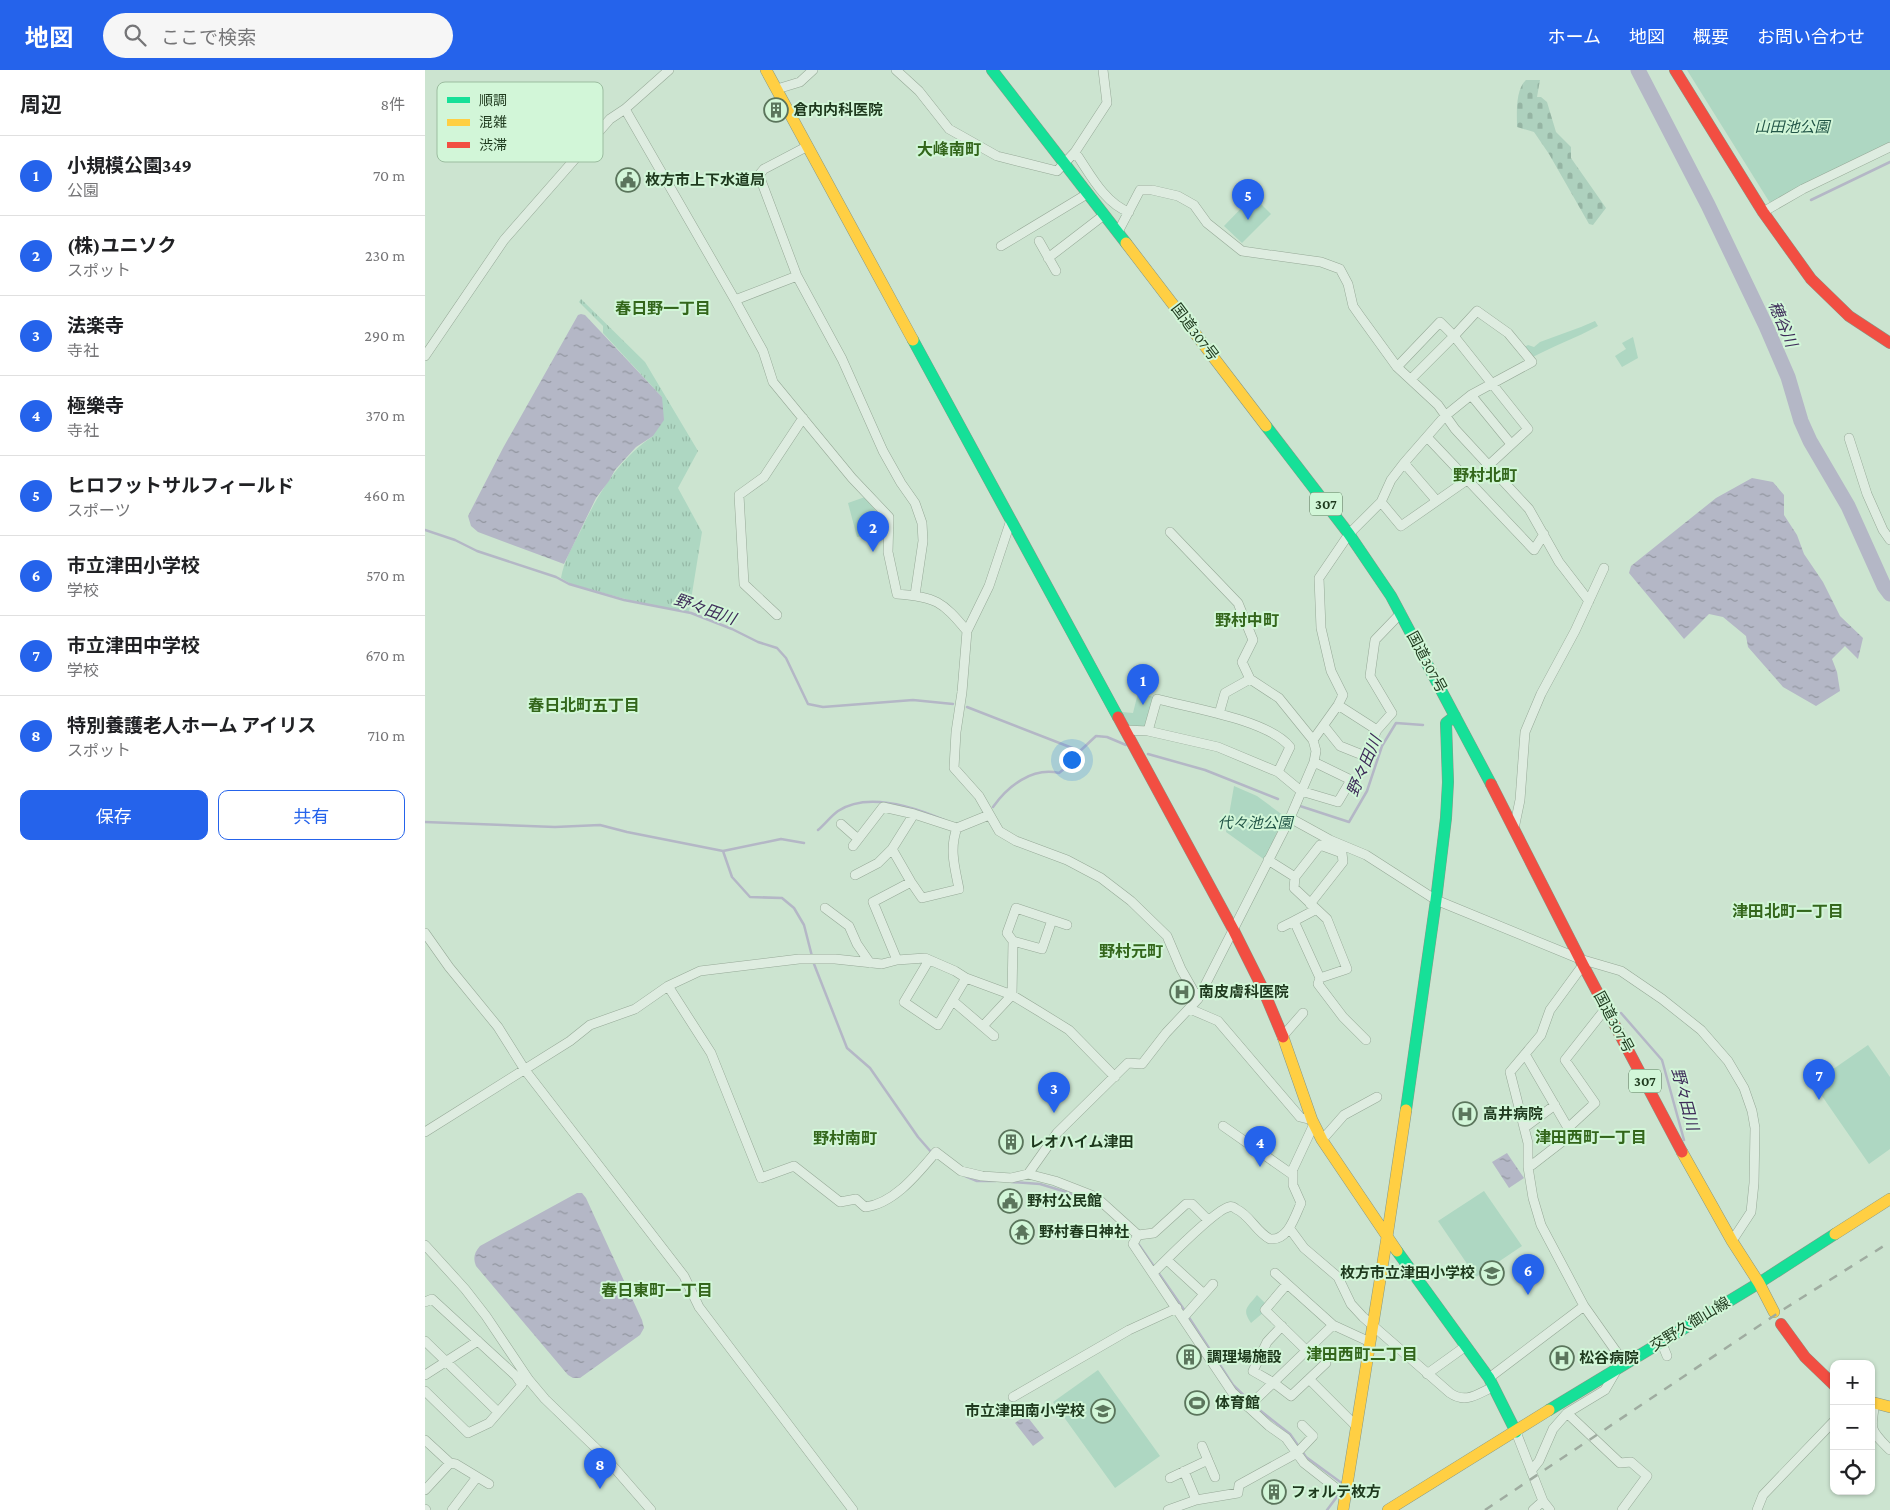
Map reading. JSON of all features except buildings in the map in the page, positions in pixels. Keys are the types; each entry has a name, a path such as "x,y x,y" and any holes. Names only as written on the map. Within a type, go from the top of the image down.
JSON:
{"main road":[{"path":"767,70 1234,931 1262,987 1313,1122 1322,1140 1387,1237 1491,1383 1515,1432"},
{"name":"国道307号","path":"992,70 1349,534 1391,596 1686,1158 1774,1312"},
{"path":"1675,70 1763,212 1811,279 1849,316 1890,343"},
{"path":"1343,1510 1387,1237 1436,900 1446,818 1448,782 1446,723 1455,716"},
{"name":"交野久御山線","path":"1388,1510 1661,1341 1759,1283 1890,1199"},
{"path":"1781,1324 1804,1358 1830,1382"},
{"path":"1875,1403 1890,1407"}],"street":[{"path":"603,127 669,70"},
{"path":"777,89 800,82 813,70"},
{"path":"896,70 919,91 949,129 997,156 1057,171 1075,152 1107,103 1103,70"},
{"path":"625,109 763,351 773,382 853,478 889,517 888,552 897,594 935,600 953,614 967,631"},
{"path":"808,146 764,168 759,176 797,276 842,358 883,451 915,503 922,523 923,541 915,596"},
{"path":"1763,212 1803,189 1890,147"},
{"path":"1075,152 1105,194 1122,210 1129,212"},
{"path":"425,356 504,240 572,162"},
{"path":"1118,232 1140,190 1152,190 1178,196 1194,206 1207,223 1242,251 1321,262 1340,269 1348,284 1353,306 1397,367 1438,406 1455,429 1529,510 1559,562 1589,601"},
{"path":"1001,246 1087,194"},
{"path":"1048,258 1104,215"},
{"path":"1039,241 1056,272"},
{"path":"735,300 797,276"},
{"path":"1313,740 1343,695 1331,670 1321,628 1319,578 1349,534 1381,502 1391,480 1404,462 1445,416 1471,395 1532,362 1508,333 1477,311 1411,379"},
{"path":"1397,367 1440,322 1454,336 1528,430 1489,465"},
{"path":"1471,395 1511,444"},
{"path":"777,615 744,584 739,495 764,477 803,418"},
{"path":"1427,437 1534,550 1544,534"},
{"path":"1849,438 1867,494 1883,530 1890,540"},
{"path":"1404,462 1436,500"},
{"path":"1381,502 1401,526 1467,480"},
{"path":"1011,520 989,586 967,631 954,768 979,796 999,831 1014,840 1078,865 1103,879 1131,901 1167,936 1181,969 1198,998"},
{"path":"1028,1174 1057,1133 1128,1063 1142,1064 1166,1033 1190,1009 1198,998 1234,931 1290,818 1314,762 1316,751 1313,740 1279,698 1250,679 1242,662 1253,640 1238,603 1170,532"},
{"path":"1514,828 1519,800 1525,732 1541,694 1548,684 1604,568"},
{"path":"1324,726 1340,746 1365,756 1377,730 1392,713 1370,676 1375,640 1401,613"},
{"path":"1219,714 1225,693 1250,679"},
{"path":"1148,731 1157,699 1250,723 1284,740 1290,748 1278,772"},
{"path":"1338,705 1377,730"},
{"path":"1125,730 1148,731 1218,747 1278,772 1301,791 1338,802 1351,780 1314,762"},
{"path":"841,824 855,842 883,807 914,814 957,828 989,815"},
{"path":"855,876 878,863 892,849 914,814"},
{"path":"1290,818 1330,840 1366,855 1436,900 1582,962 1621,971 1662,999 1701,1030 1728,1060 1743,1088 1752,1112 1755,1128 1755,1183 1751,1212 1732,1241"},
{"path":"892,849 922,898 959,889 952,854 953,837 957,828"},
{"path":"1282,927 1313,907 1343,862 1342,853 1320,845 1295,877 1294,888 1313,907 1327,919 1347,969 1320,978"},
{"path":"1268,860 1295,877"},
{"path":"897,960 873,902 911,882"},
{"path":"825,908 849,926 857,944 870,963"},
{"path":"1052,920 1042,949 1013,941 1007,933 1016,908 1052,920 1067,925"},
{"path":"1294,921 1320,978 1318,984 1343,1018 1366,1040"},
{"path":"425,933 449,967 499,1027 525,1070 684,1276 699,1307 853,1510"},
{"path":"983,1026 1012,996 1013,941"},
{"path":"425,1132 570,1041 590,1025 635,1009 669,986 701,971 807,960 882,964 897,960 925,958 966,978 1012,996 1069,1030 1115,1077"},
{"path":"929,960 904,1002 938,1025 966,978"},
{"path":"1531,1471 1539,1460 1553,1429 1567,1413 1605,1390 1621,1366 1584,1306 1541,1226 1533,1198 1528,1143 1510,1072 1541,1035 1550,1010 1574,979 1582,962"},
{"path":"669,986 711,1053 761,1178 794,1166 840,1202 856,1199 865,1208 872,1207 889,1198 902,1187 936,1152 953,1163 961,1171 982,1176 1011,1178 1028,1174 1055,1181 1096,1197 1136,1238"},
{"path":"953,1001 994,1036"},
{"path":"1568,1128 1595,1103 1565,1060 1605,1005"},
{"path":"1156,1271 1208,1220 1227,1207 1241,1212 1258,1231 1270,1239 1278,1238 1289,1229 1301,1203 1293,1185 1293,1169 1313,1122 1300,1117 1218,1021 1190,1009"},
{"path":"1282,1037 1303,1013"},
{"path":"1525,1054 1572,1134 1532,1165"},
{"path":"1322,1140 1344,1115 1377,1097"},
{"path":"1524,1128 1555,1106"},
{"path":"1223,1126 1293,1175"},
{"path":"1208,1220 1192,1204 1186,1204 1154,1233 1136,1238 1133,1244 1156,1271 1177,1308 1186,1315 1232,1392 1252,1403 1269,1426 1301,1449 1304,1463 1346,1496"},
{"path":"1289,1229 1304,1248 1338,1278 1351,1304 1363,1317 1457,1398 1465,1399 1491,1383 1584,1306"},
{"path":"425,1245 465,1289 545,1399 604,1456 651,1510"},
{"path":"1167,1260 1205,1294"},
{"path":"1275,1273 1333,1325 1370,1342"},
{"path":"1186,1315 1213,1284"},
{"path":"1287,1284 1265,1310 1307,1350"},
{"path":"425,1302 432,1299 515,1376 521,1384 489,1423 468,1433 425,1391"},
{"path":"1013,1397 1129,1330 1177,1308"},
{"path":"1252,1403 1333,1325"},
{"path":"1282,1326 1267,1342 1253,1371 1274,1383 1291,1396 1326,1363"},
{"path":"425,1341 498,1412"},
{"path":"425,1375 478,1341"},
{"path":"1661,1341 1667,1356"},
{"path":"1427,1374 1466,1346"},
{"path":"1309,1379 1357,1427"},
{"path":"1873,1405 1871,1424 1874,1434 1890,1450"},
{"path":"1567,1413 1620,1463 1631,1462 1647,1476 1622,1510"},
{"path":"1168,1510 1196,1500 1238,1493 1239,1485 1301,1449 1313,1436 1302,1425"},
{"path":"1757,1510 1763,1495 1830,1425"},
{"path":"1515,1432 1543,1501 1550,1510"},
{"path":"426,1444 450,1463 456,1464 489,1484"},
{"path":"1202,1446 1215,1477"},
{"path":"1170,1478 1207,1460"},
{"path":"425,1490 450,1463"},
{"path":"1184,1472 1196,1500"},
{"path":"452,1510 477,1477"},
{"path":"1533,1510 1543,1501"}],"green space":[{"name":"山田池公園","path":"1687,70 1890,70 1890,144 1801,186 1770,203"},
{"path":"1526,80 1540,80 1537,97 1541,97 1547,102 1556,132 1571,147 1571,158 1606,208 1593,225 1589,224 1549,154 1534,132 1517,127 1518,96 1522,84"},
{"path":"1253,196 1271,214 1242,243 1224,226"},
{"path":"581,299 645,362 698,451 678,488 702,532 689,612 636,602 571,584 561,578 569,554 602,491 629,456 653,436 662,397 603,333 603,326 579,302"},
{"path":"1595,321 1598,326 1531,358 1524,347 1528,345 1534,347 1540,342"},
{"path":"1633,337 1638,358 1622,367 1615,356 1626,349 1622,343"},
{"path":"865,497 878,514 870,535 857,537 848,503"},
{"path":"1138,693 1154,697 1146,726 1127,727 1122,712 1133,713"},
{"name":"代々池公園","path":"1234,786 1257,796 1284,816 1265,860 1226,832"},
{"path":"1868,1045 1890,1077 1890,1149 1869,1164 1813,1083"},
{"path":"1484,1191 1522,1246 1476,1277 1438,1221"},
{"path":"1257,1295 1265,1303 1264,1312 1251,1323 1246,1311"},
{"path":"1098,1370 1160,1456 1115,1488 1053,1402"}],"water":[{"path":"578,315 585,315 662,397 664,420 653,436 636,447 615,470 596,498 564,564 478,532 471,526 468,516 503,448"},
{"path":"1752,478 1773,482 1784,495 1784,515 1797,535 1804,554 1823,582 1840,616 1863,638 1858,659 1845,646 1832,659 1837,672 1840,691 1816,706 1783,687 1748,647 1746,636 1723,617 1709,614 1684,639 1629,573 1631,566 1716,498"},
{"path":"1507,1153 1524,1178 1509,1188 1492,1162"},
{"path":"577,1193 582,1193 586,1198 644,1328 640,1335 580,1378 573,1378 568,1375 476,1266 474,1258 480,1246"},
{"path":"1026,1415 1044,1438 1033,1446 1015,1423"}],"waterway":[{"name":"穂谷川","path":"1638,70 1708,205 1766,326 1788,377 1801,421 1810,441 1848,506 1884,586 1890,594"},
{"path":"1811,200 1890,162"},
{"name":"野々田川","path":"425,530 455,540 477,551 556,577 569,584 624,600 691,613 732,629 758,642 777,648 786,658 808,704 823,707 913,700 953,704"},
{"name":"野々田川","path":"967,707 1080,751"},
{"name":"野々田川","path":"1300,806 1349,822 1367,791 1382,746 1396,723 1423,725"},
{"path":"993,807 1013,785 1021,780 1039,773 1059,773 1074,761 1080,751 1096,736 1107,737 1126,745"},
{"name":"野々田川","path":"1148,754 1205,770 1278,799"},
{"path":"818,830 838,811 850,805 863,802 891,803 905,806 944,820"},
{"path":"425,822 555,827 600,825 723,851 781,839 804,843"},
{"path":"723,851 732,877 750,897 782,898 794,908 804,925 814,964 847,1048 870,1068 918,1137 932,1153"},
{"name":"野々田川","path":"1621,1013 1662,1060 1684,1140"},
{"path":"965,1176 977,1181 996,1181"},
{"path":"1011,1182 1040,1184 1086,1198 1101,1207"},
{"path":"1137,1242 1185,1311"},
{"path":"1188,1316 1233,1385 1257,1408 1290,1434 1306,1457 1343,1484"},
{"path":"1327,1510 1336,1498 1337,1492"}],"railway":[{"path":"1485,1510 1784,1309 1890,1242"}],"traffic: fast":[{"path":"992,70 1126,243"},
{"path":"913,340 1118,717"},
{"path":"1266,426 1349,534 1391,596 1491,784"},
{"path":"1406,1110 1446,818 1448,782 1446,723 1455,716"},
{"path":"1549,1410 1759,1283 1835,1234"},
{"path":"1397,1251 1489,1378 1516,1432"}],"traffic: slow":[{"path":"766,70 913,340"},
{"path":"1126,243 1266,426"},
{"path":"1283,1037 1312,1120 1322,1140 1397,1251"},
{"path":"1343,1510 1406,1110"},
{"path":"1682,1152 1774,1312"},
{"path":"1835,1234 1890,1199"},
{"path":"1875,1403 1890,1407"},
{"path":"1388,1510 1549,1410"}],"traffic: jam":[{"path":"1675,70 1763,212 1811,279 1849,316 1890,343"},
{"path":"1118,717 1234,931 1262,987 1283,1037"},
{"path":"1491,784 1583,965 1682,1152"},
{"path":"1781,1324 1805,1357 1830,1381"}],"place":[{"name":"倉内内科医院","path":"776,110"},
{"name":"枚方市上下水道局","path":"628,180"},
{"name":"ヒロフットサルフィールド","path":"1248,220"},
{"name":"(株)ユニソク","path":"873,552"},
{"name":"小規模公園349","path":"1143,705"},
{"name":"南皮膚科医院","path":"1182,992"},
{"name":"市立津田中学校","path":"1819,1100"},
{"name":"法楽寺","path":"1054,1113"},
{"name":"高井病院","path":"1465,1114"},
{"name":"レオハイム津田","path":"1011,1142"},
{"name":"極樂寺","path":"1260,1167"},
{"name":"野村公民館","path":"1010,1201"},
{"name":"野村春日神社","path":"1022,1232"},
{"name":"枚方市立津田小学校","path":"1492,1273"},
{"name":"市立津田小学校","path":"1528,1295"},
{"name":"調理場施設","path":"1189,1357"},
{"name":"松谷病院","path":"1562,1358"},
{"name":"体育館","path":"1197,1403"},
{"name":"市立津田南小学校","path":"1103,1411"},
{"name":"特別養護老人ホーム アイリス","path":"600,1489"},
{"name":"フォルテ枚方","path":"1274,1492"}],"district":[{"name":"大峰南町","path":"949,149"},
{"name":"春日野一丁目","path":"663,308"},
{"name":"野村北町","path":"1485,475"},
{"name":"野村中町","path":"1247,620"},
{"name":"春日北町五丁目","path":"584,705"},
{"name":"津田北町一丁目","path":"1788,911"},
{"name":"野村元町","path":"1131,951"},
{"name":"津田西町一丁目","path":"1591,1137"},
{"name":"野村南町","path":"845,1138"},
{"name":"春日東町一丁目","path":"657,1290"},
{"name":"津田西町二丁目","path":"1362,1354"}]}
